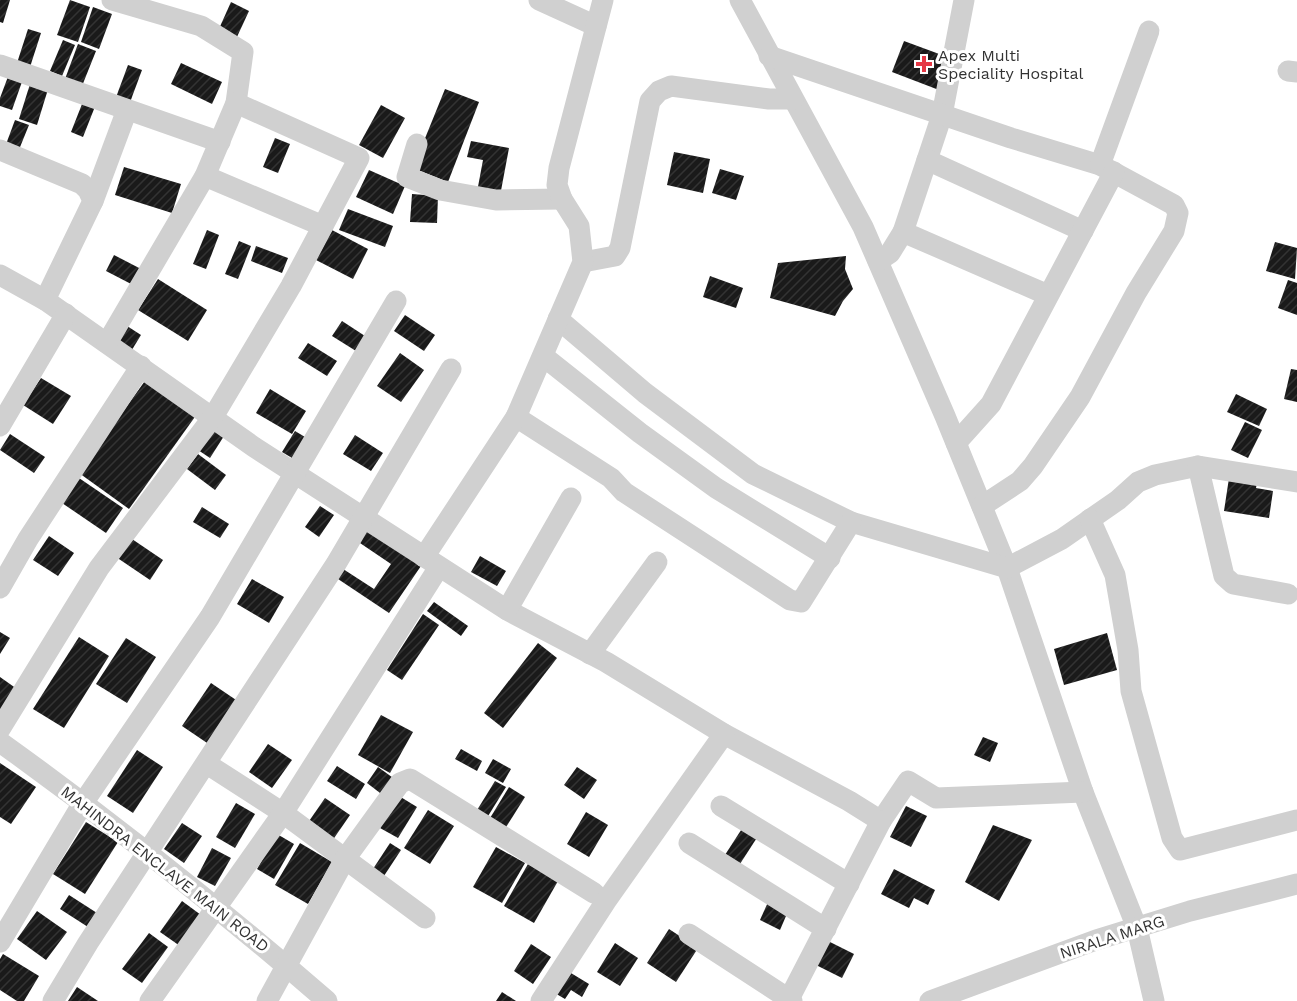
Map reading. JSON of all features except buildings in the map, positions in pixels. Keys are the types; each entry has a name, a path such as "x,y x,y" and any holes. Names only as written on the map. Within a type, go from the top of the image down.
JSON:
{"street":[{"path":"107,343 205,176 237,103 243,52 201,26 112,0"},
{"path":"539,0 596,26"},
{"path":"150,1001 283,813 516,417 583,262 579,226 562,199 557,186 559,168 603,0"},
{"path":"740,0 863,227 956,443 1007,568 1083,792 1137,928 1154,1001"},
{"path":"878,261 890,253 903,232 927,160 942,114 964,0"},
{"path":"956,443 991,404 1083,231 1107,169 1149,31"},
{"path":"769,56 1107,169 1174,205 1178,213 1174,231 1136,293 1080,397 1033,466 1020,481 982,506"},
{"path":"0,65 220,142"},
{"path":"583,262 615,256 620,248 650,101 659,91 671,86 769,99 793,99"},
{"path":"0,729 99,568 213,417 291,286 359,158 237,103"},
{"path":"45,300 93,201 127,110"},
{"path":"417,144 407,177 440,190 496,200 562,199"},
{"path":"0,150 82,184 93,201"},
{"path":"927,160 1083,231"},
{"path":"205,176 323,226"},
{"path":"903,232 1048,295"},
{"path":"0,275 45,300 254,447 507,610 590,654 724,734 881,820"},
{"path":"0,942 83,803 210,617 396,301"},
{"path":"0,426 66,314"},
{"path":"558,320 645,393 753,474 851,522 1007,568 1062,539 1119,500 1138,482 1155,475 1198,466 1297,482"},
{"path":"543,356 640,433 716,488 830,558"},
{"path":"0,588 28,539 141,366"},
{"path":"53,1001 364,519 451,369"},
{"path":"516,417 611,478 624,492 790,600 801,602 851,522"},
{"path":"1198,466 1224,576 1233,584 1288,594"},
{"path":"507,610 571,498"},
{"path":"1090,519 1114,575 1128,650 1131,692 1172,838 1180,850 1297,820"},
{"path":"590,654 657,562"},
{"path":"541,1001 606,901 724,734"},
{"name":"MAHINDRA ENCLAVE MAIN ROAD","path":"0,742 83,803 216,908 327,1001"},
{"path":"207,764 283,813 425,918"},
{"path":"267,1001 345,859 400,783 410,779 594,892"},
{"path":"689,934 791,1000 881,820 908,782 936,798 1083,792"},
{"path":"721,806 849,884"},
{"path":"689,843 826,929"},
{"name":"NIRALA MARG","path":"930,1001 1096,940 1190,911 1297,884"}],"place":[{"name":"Apex Multi Speciality Hospital","path":"924,64"}]}
